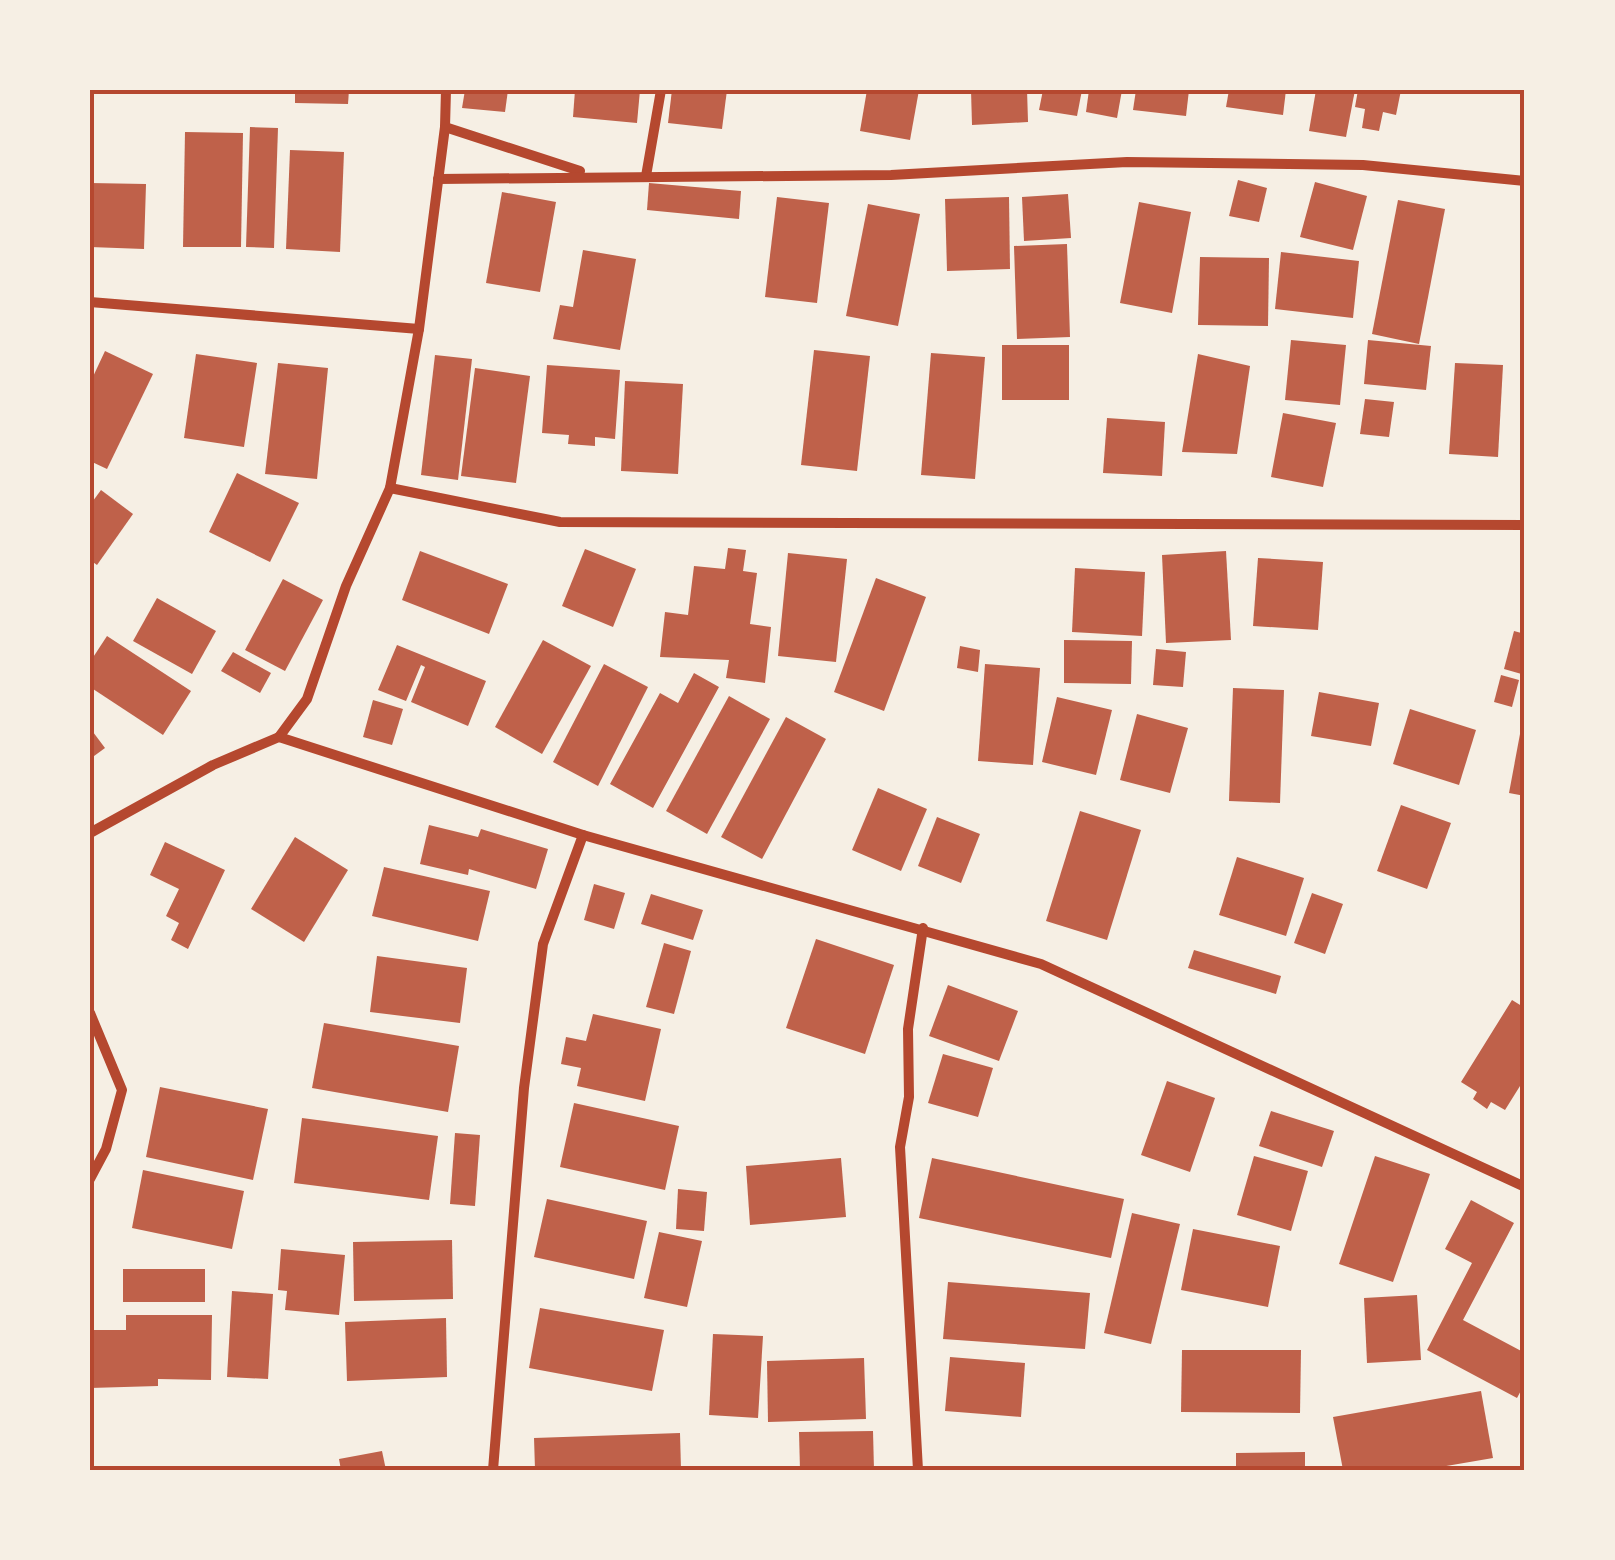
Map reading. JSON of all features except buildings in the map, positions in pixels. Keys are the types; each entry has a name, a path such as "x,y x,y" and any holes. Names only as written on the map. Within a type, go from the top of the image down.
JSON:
{"street":[{"path":"90,833 213,766 279,737 307,699 346,586 390,488 419,328 446,127 446,90"},
{"path":"646,176 661,90"},
{"path":"446,127 590,174"},
{"path":"438,178 891,175 1127,162 1363,165 1525,181"},
{"path":"90,302 419,328"},
{"path":"390,488 560,522 1525,524"},
{"path":"279,737 583,836 1041,964 1525,1187"},
{"path":"493,1470 524,1088 543,944 583,836"},
{"path":"918,1470 900,1147 909,1097 908,1029 923,928"},
{"path":"90,1013 122,1090 106,1148 90,1178"}]}
